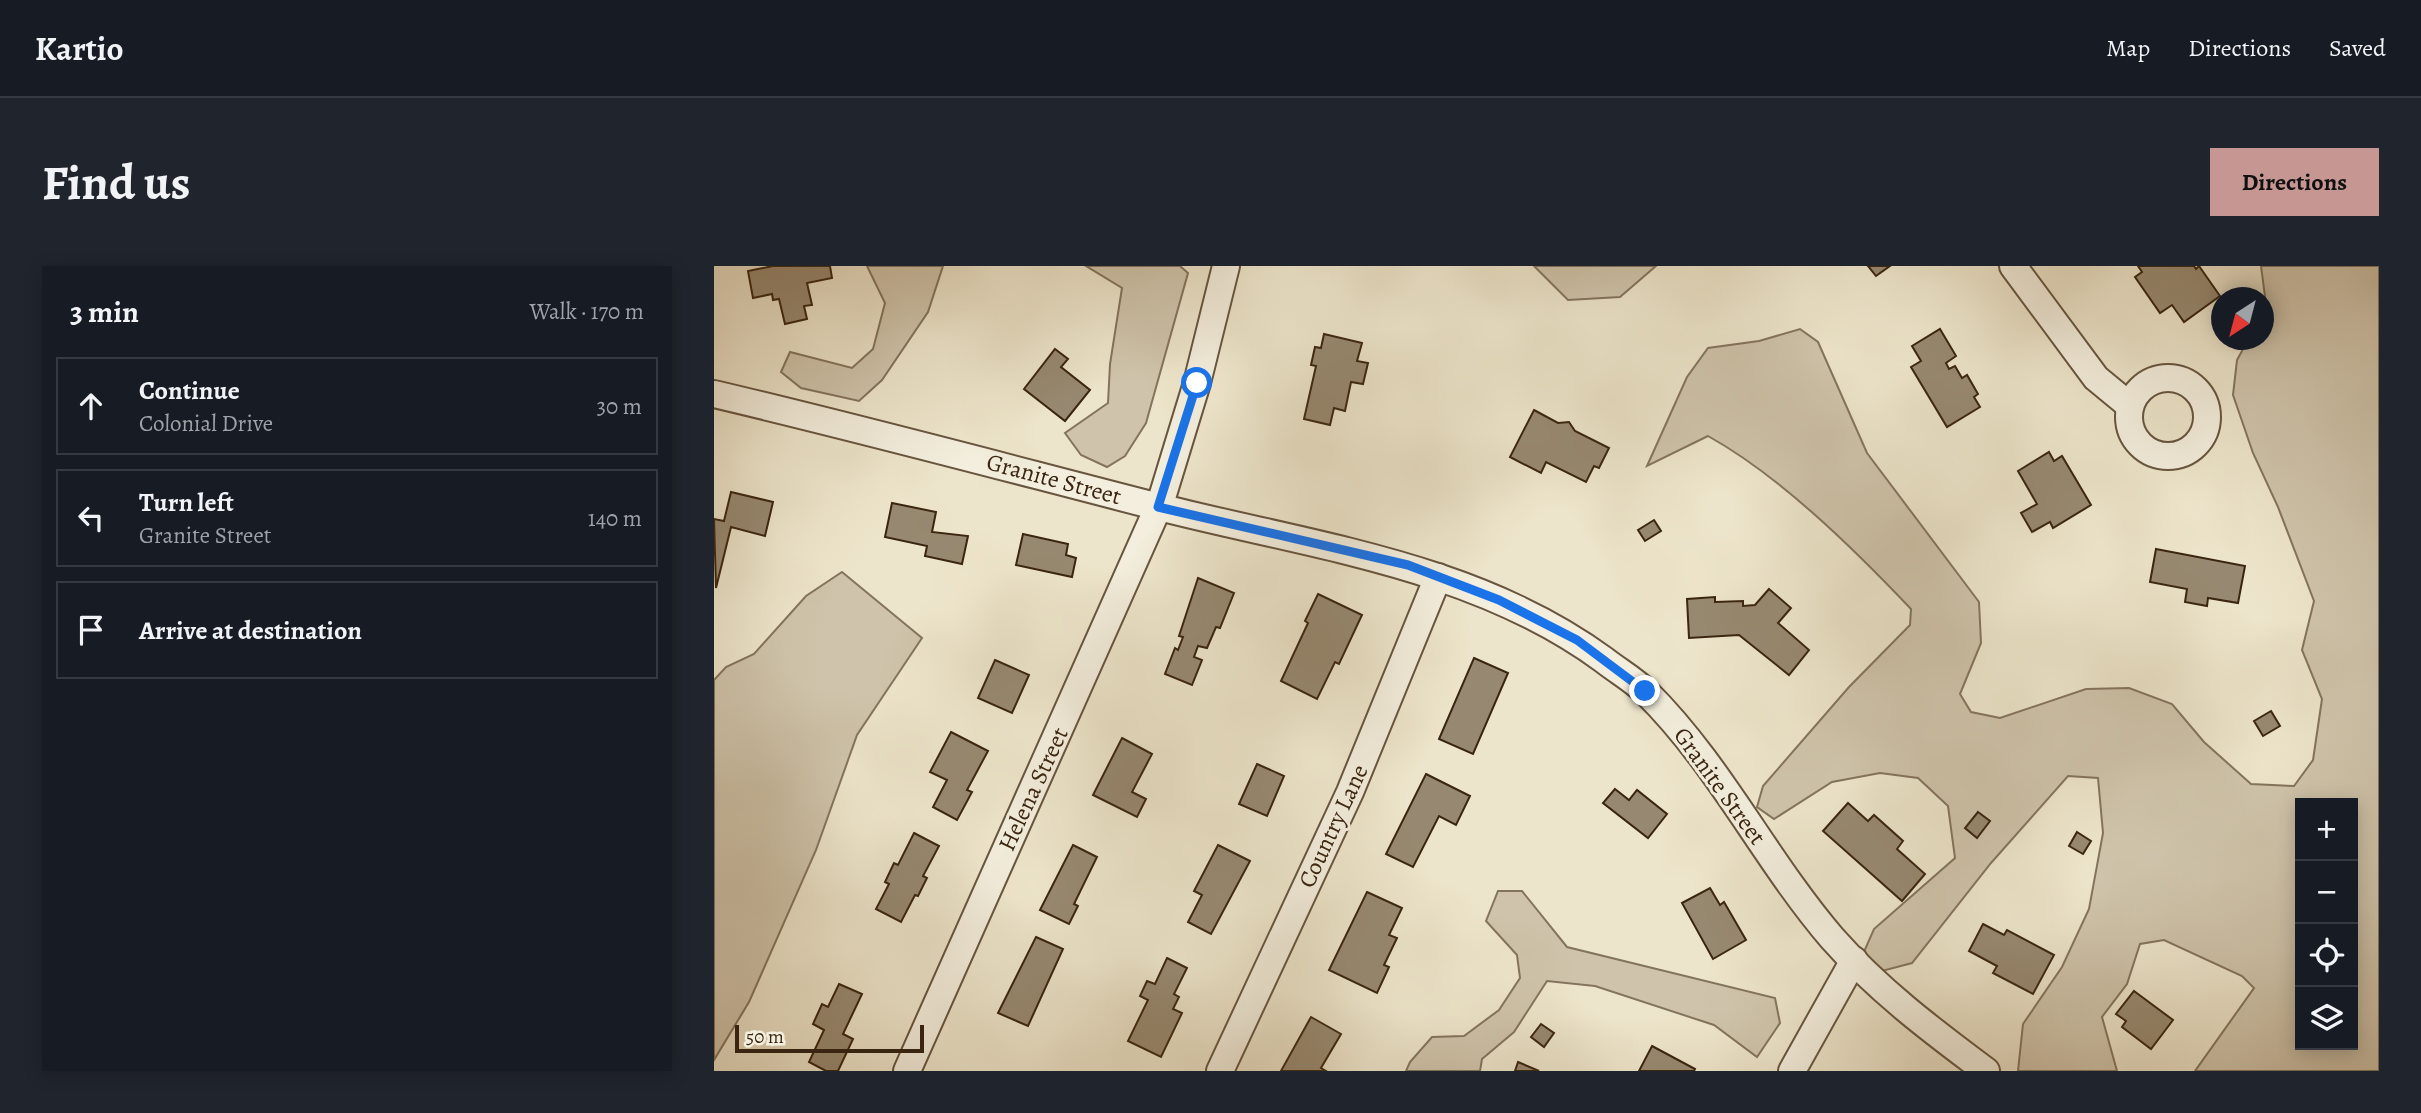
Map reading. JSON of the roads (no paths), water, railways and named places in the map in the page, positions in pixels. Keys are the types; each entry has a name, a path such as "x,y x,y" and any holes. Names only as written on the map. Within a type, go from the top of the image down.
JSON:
{"street":[{"name":"Helena Street","path":"907,1071 1158,507 1197,383 1226,266"},
{"path":"2013,266 2096,378 2130,406"},
{"name":"Granite Street","path":"714,394 1158,507 1408,565 1499,600 1577,640 1645,691 1707,762 1775,862 1832,937 1887,995 1981,1069"},
{"name":"Country Lane","path":"1220,1071 1350,793 1438,577"},
{"path":"1792,1071 1854,960"}]}
